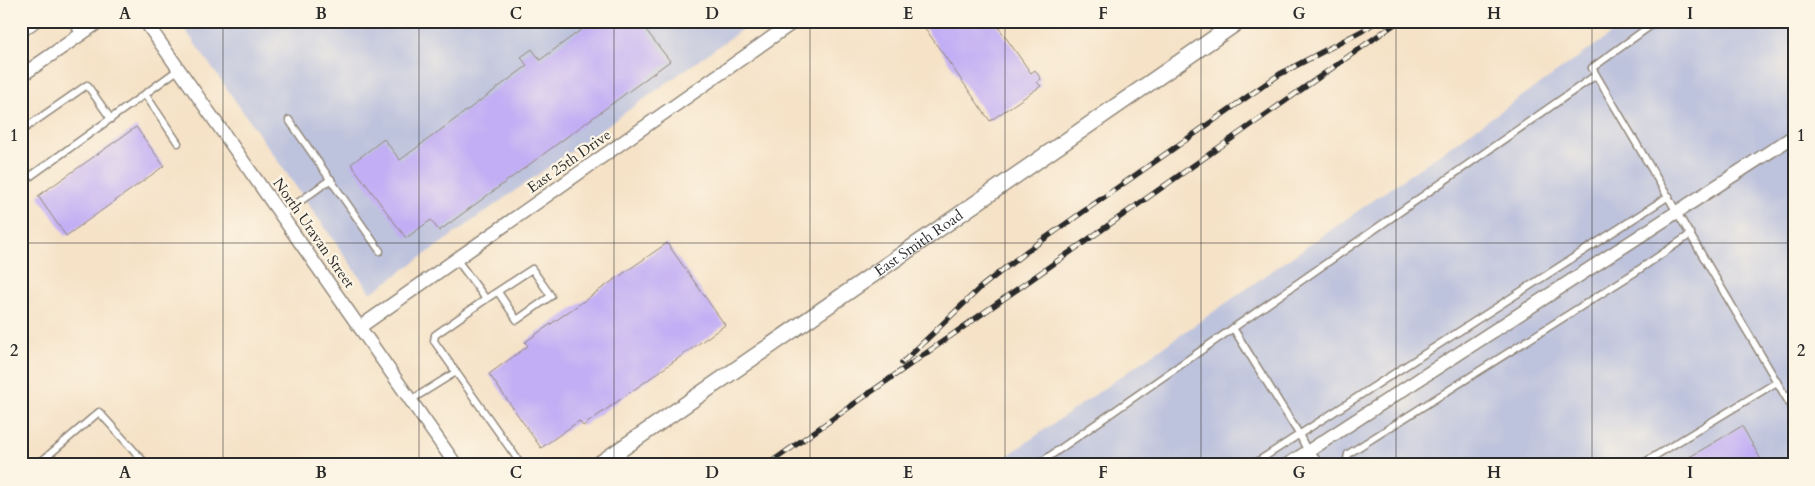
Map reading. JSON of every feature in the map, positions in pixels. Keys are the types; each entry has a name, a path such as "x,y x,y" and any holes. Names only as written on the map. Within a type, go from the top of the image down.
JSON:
{"street":[{"path":"21,76 100,21"},
{"name":"North Uravan Street","path":"145,21 456,465"},
{"name":"East 25th Drive","path":"360,327 796,21"},
{"name":"East Smith Road","path":"598,465 1239,21"},
{"path":"1287,465 1794,136"},
{"path":"1308,452 1316,465"}],"lane":[{"path":"21,35 40,21"},
{"path":"72,21 80,34"},
{"path":"1658,21 1592,68 1794,411"},
{"path":"21,183 179,69"},
{"path":"1037,465 1596,75"},
{"path":"21,131 86,85 111,119"},
{"path":"145,94 178,143"},
{"path":"289,120 380,251"},
{"path":"281,215 331,180"},
{"path":"1252,465 1669,196"},
{"path":"1346,465 1348,454 1691,234"},
{"path":"457,260 486,299"},
{"path":"498,292 517,320 551,296 532,269 486,299 435,335 434,341 522,464"},
{"path":"1232,328 1299,434 1308,452"},
{"path":"411,400 456,372"},
{"path":"1640,465 1777,382"},
{"path":"38,465 99,412 147,465"}],"shaded area":[{"path":"179,21 754,21 371,293"},
{"path":"1630,21 1794,21 1794,465 994,465"}],"building":[{"path":"593,21 639,21 670,61 439,231 431,220 406,238 351,164 384,139 400,160 527,66 521,57 532,49 540,60"},
{"path":"920,21 994,21 1031,73 1035,70 1041,79 1037,82 1041,86 990,121"},
{"path":"136,127 164,166 66,236 38,196"},
{"path":"667,243 725,325 583,426 579,421 541,448 489,374 528,346 525,342"},
{"path":"1742,426 1764,465 1676,465"}],"railway":[{"path":"902,363 981,287 1027,251 1280,74 1362,31 1377,21"},
{"path":"767,465 1399,21"}]}
